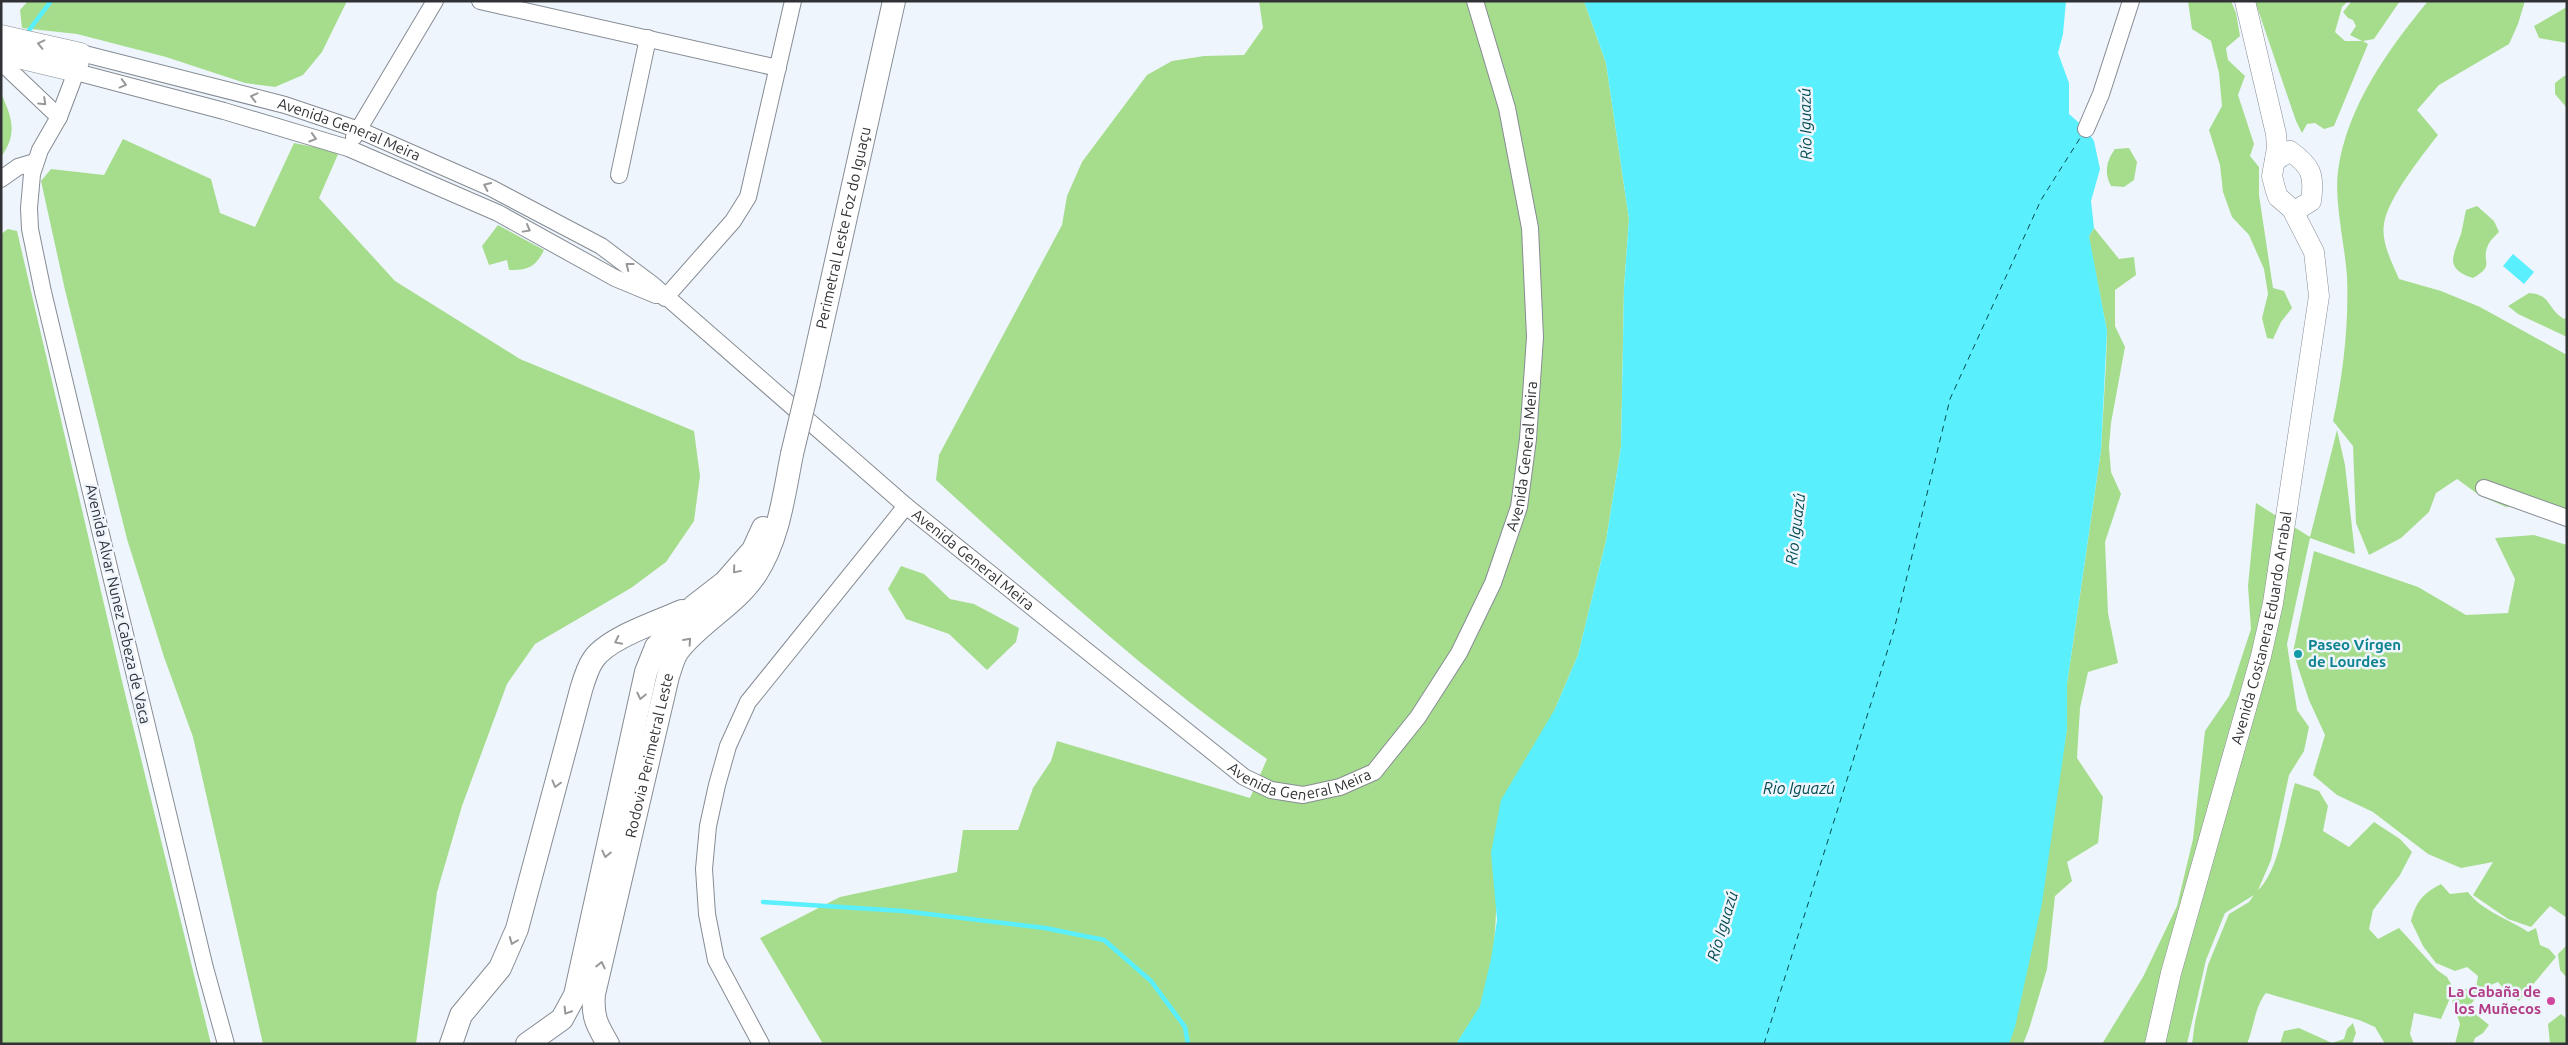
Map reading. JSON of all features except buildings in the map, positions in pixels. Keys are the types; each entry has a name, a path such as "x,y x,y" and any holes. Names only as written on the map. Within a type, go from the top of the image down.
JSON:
{"highway":[{"name":"Perimetral Leste Foz do Iguaçu","path":"792,454 894,1"},
{"name":"Rodovia Perimetral Leste","path":"608,1044 595,1023 593,1009 594,994 668,676 677,653 694,634 737,597 756,574 772,545 792,454"},
{"name":"Rodovia Perimetral Leste","path":"527,1044 562,1019 571,1006 646,672 656,646 694,606 725,582 753,550 768,518 782,501"},
{"name":"Rodovia Perimetral Leste","path":"451,1044 461,1014 500,968 518,929 581,690 593,660 603,648 614,642 694,606"}],"main road":[{"path":"2244,1 2283,156 2272,176 2275,188 2278,197 2292,209 2298,209 2311,201 2313,186 2309,167 2283,156"},
{"name":"Avenida General Meira","path":"1,34 79,63"},
{"name":"Avenida General Meira","path":"1,54 79,63"},
{"name":"Avenida Costanera Eduardo Arrabal","path":"2155,1044 2174,964 2261,656 2273,603 2319,296 2314,252 2292,209"}],"street":[{"path":"348,148 435,1"},
{"path":"480,1 778,68"},
{"path":"665,298 733,221 748,197 793,1"},
{"name":"Avenida General Meira","path":"79,63 285,105 358,130 491,188 601,246 646,280 906,506 1244,777 1271,790 1303,795 1340,787 1374,772 1418,717 1459,653 1493,583 1518,507 1528,439 1535,337 1530,228 1507,108 1475,1"},
{"path":"2086,129 2101,94 2131,1"},
{"path":"619,176 648,38"},
{"path":"1,62 59,117"},
{"name":"Avenida General Meira","path":"79,63 224,111 348,148 498,213 615,278 665,298"},
{"name":"Avenida Alvar Nunez Cabeza de Vaca","path":"79,63 59,117 35,162 28,208 30,229 43,292 205,968 226,1044"},
{"path":"1,179 18,167 35,162"},
{"path":"2484,488 2567,518"},
{"path":"761,1044 716,960 707,914 704,869 708,826 717,786 728,746 748,702 906,506"}],"green space":[{"path":"28,1 347,1 322,52 303,75 275,87 245,83 166,57 77,34 22,28 20,10"},
{"path":"1259,1 1584,1 1606,63 1629,219 1624,288 1621,447 1606,541 1578,655 1555,709 1496,900 1492,955 1484,997 1480,1007 1456,1044 823,1044 760,938 840,897 957,872 963,830 1018,830 1033,788 1051,761 1057,741 1250,798 1267,759 1138,660 1056,589 936,480 939,455 1062,225 1067,196 1082,162 1147,75 1172,61 1204,56 1244,55 1263,28"},
{"path":"2188,1 2231,1 2236,13 2240,36 2226,48 2228,60 2245,76 2238,95 2254,144 2250,156 2259,167 2259,195 2273,288 2284,291 2292,308 2281,322 2273,339 2267,338 2262,318 2268,294 2264,269 2249,235 2232,217 2223,192 2220,165 2209,130 2222,106 2219,73 2211,41 2192,29"},
{"path":"2255,1 2348,1 2342,7 2335,32 2345,41 2362,41 2350,35 2356,26 2353,20 2348,18 2343,12 2352,1 2400,1 2374,39 2363,41 2368,44 2334,126 2324,129 2315,123 2307,124 2302,133 2296,121"},
{"path":"2428,1 2525,1 2509,44 2439,85 2417,110 2438,135 2398,190 2384,224 2384,238 2390,259 2399,279 2441,291 2480,307 2567,355 2567,519 2526,504 2506,507 2479,495 2457,479 2436,493 2429,512 2401,538 2369,555 2356,523 2353,446 2333,421 2340,386 2347,313 2346,265 2337,196 2338,171 2350,124 2371,80 2398,39"},
{"path":"2567,7 2567,43 2539,38 2534,26"},
{"path":"2564,76 2567,76 2567,108 2555,94 2555,83"},
{"path":"1,93 12,125 10,140 1,157"},
{"path":"123,139 211,179 220,213 255,227 294,143 339,152 319,198 395,281 520,359 694,431 700,476 694,521 666,562 631,588 535,644 507,684 462,806 437,892 416,1044 263,1044 193,737 164,657 127,539 65,290 41,181 51,169 104,175"},
{"path":"2129,148 2137,162 2134,180 2124,187 2111,186 2107,176 2110,158 2115,149"},
{"path":"2477,206 2494,221 2499,232 2488,246 2486,267 2473,278 2458,270 2454,266 2453,261 2466,210"},
{"path":"498,225 544,250 534,264 526,268 509,270 507,260 489,265 482,246"},
{"path":"2094,228 2119,259 2134,257 2136,275 2115,290 2115,326 2125,347 2111,423 2109,447 2111,472 2121,494 2105,542 2108,613 2118,663 2088,672 2080,708 2077,758 2103,797 2098,843 2067,862 2072,881 2055,896 2047,969 2029,1029 2023,1044 2009,1044 2019,1006 2067,729 2067,684 2101,450 2107,331 2090,244 2089,236"},
{"path":"8,229 17,231 121,677 211,1044 1,1044 1,234"},
{"path":"2529,293 2541,296 2554,311 2564,319 2567,317 2567,337 2518,314 2508,306"},
{"path":"2337,430 2345,465 2355,554 2310,538 2287,644 2297,710 2309,727 2304,751 2289,775 2271,860 2258,890 2266,881 2277,855 2295,783 2319,791 2328,806 2323,831 2349,847 2374,822 2400,839 2412,852 2400,875 2373,910 2369,929 2378,939 2399,928 2437,970 2447,977 2454,989 2441,1019 2414,1013 2410,1034 2414,1044 2385,1044 2375,1027 2359,1020 2266,993 2257,1010 2247,1044 2192,1044 2208,965 2229,914 2249,902 2254,895 2225,913 2206,960 2187,1044 2102,1044 2143,977 2177,906 2193,839 2205,731 2229,696 2251,629 2248,586 2256,503 2310,537"},
{"path":"2534,535 2567,545 2567,918 2550,906 2531,927 2508,919 2473,895 2493,862 2461,868 2428,854 2373,812 2337,795 2313,775 2325,735 2309,700 2293,652 2314,551 2418,587 2466,615 2508,613 2515,579 2495,538"},
{"path":"901,566 924,574 950,599 974,604 1019,628 1016,642 987,670 949,634 906,619 888,589"},
{"path":"2441,884 2450,894 2468,892 2488,910 2528,932 2536,928 2540,945 2549,949 2556,957 2519,1001 2507,993 2498,982 2489,986 2478,996 2468,1008 2489,1025 2483,1033 2475,1038 2473,1044 2455,1044 2460,1024 2452,1001 2464,989 2476,988 2478,976 2467,967 2455,971 2436,963 2423,946 2411,921 2415,908 2421,899 2429,891"},
{"path":"2567,945 2567,978 2560,970 2558,954"},
{"path":"2561,1014 2567,1019 2567,1044 2550,1044 2548,1024"},
{"path":"2353,1023 2356,1033 2352,1044 2280,1044 2284,1031 2299,1028 2332,1043 2344,1039 2347,1029"}],"water":[{"name":"Rio Iguazú","path":"1584,1 2066,1 2063,34 2058,53 2069,83 2069,114 2086,129 2094,141 2100,169 2091,201 2094,228 2089,236 2107,331 2101,450 2067,684 2067,729 2042,903 2015,1027 2009,1044 1456,1044 1480,1006 1491,959 1497,920 1491,853 1501,800 1555,709 1578,655 1606,541 1621,447 1624,288 1629,219 1606,63"},
{"path":"2513,254 2534,272 2524,284 2503,266"}],"waterway":[{"path":"27,33 51,1"},
{"path":"763,902 903,911 1045,928 1104,940 1151,981 1185,1027 1188,1044"}],"ferry route":[{"path":"1764,1044 1894,630 1950,399 2041,200 2082,135"}],"place":[{"name":"Paseo Vírgen de Lourdes","path":"2298,654"},
{"name":"La Cabaña de los Muñecos","path":"2551,1001"}],"water label":[{"name":"Río Iguazú","path":"1805,124"},
{"name":"Río Iguazú","path":"1795,529"},
{"name":"Río Iguazú","path":"1722,926"}]}
